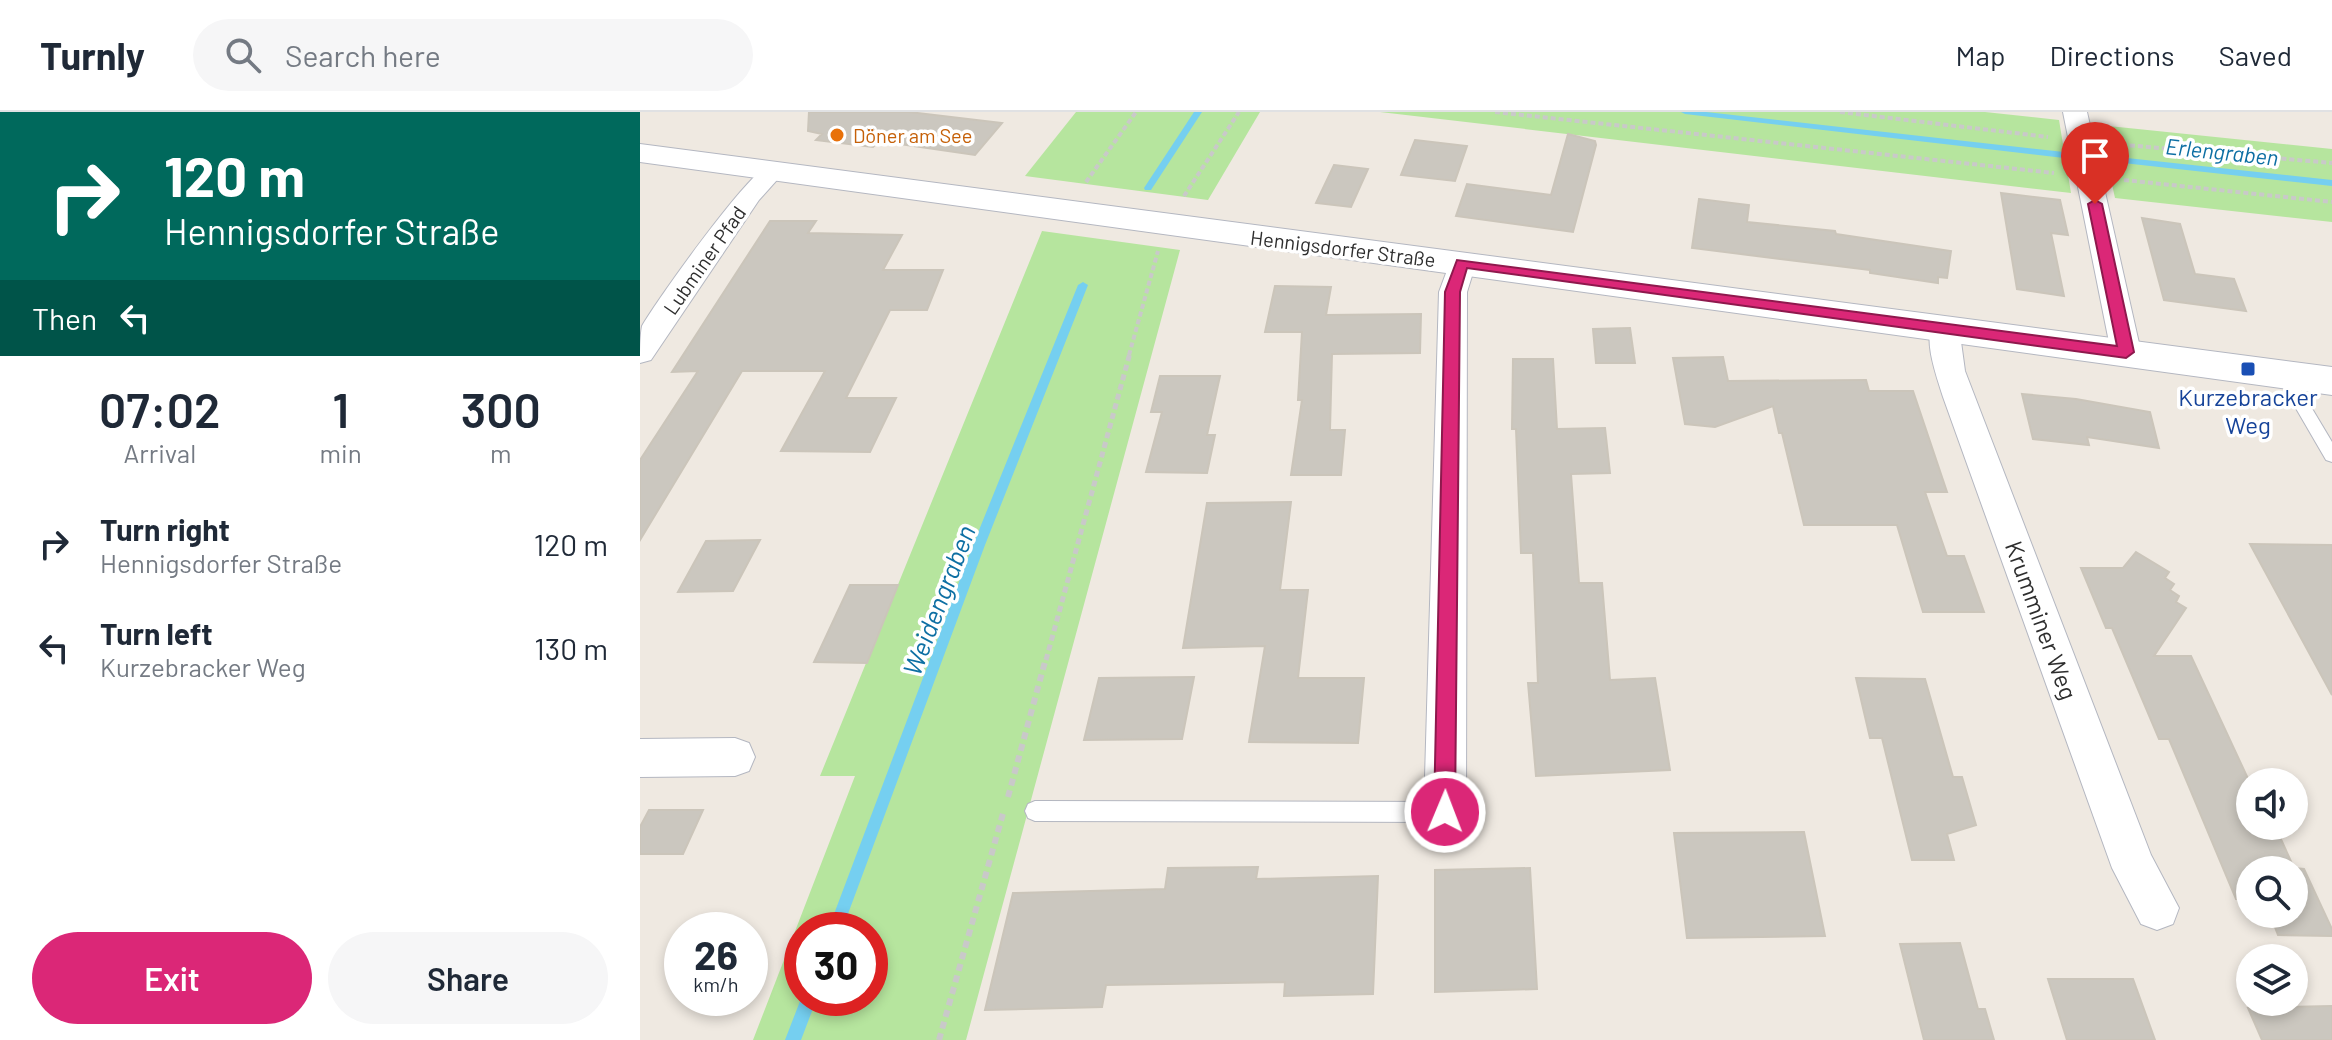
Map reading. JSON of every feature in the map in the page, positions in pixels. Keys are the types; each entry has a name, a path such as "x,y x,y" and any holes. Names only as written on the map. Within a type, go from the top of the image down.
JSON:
{"main road":[{"name":"Hennigsdorfer Straße","path":"640,153 2332,381"}],"street":[{"path":"2075,112 2126,352"},
{"name":"Lubminer Pfad","path":"640,352 750,194 772,171"},
{"path":"1445,812 1453,292 1462,263"},
{"name":"Krumminer Weg","path":"1944,327 1950,371 1975,440 2134,868 2157,908"},
{"path":"640,758 735,757"}],"lane":[{"path":"2284,374 2332,456"},
{"path":"1035,811 1445,812"}],"path":[{"path":"1067,209 1136,112"},
{"path":"939,1040 1165,225 1239,112"},
{"path":"1495,112 2332,202"}],"green space":[{"path":"1076,112 1260,112 1208,200 1025,176"},
{"path":"1380,112 1985,112 2059,120 2071,193"},
{"path":"2099,125 2332,149 2332,222 2115,198"},
{"path":"1042,231 1180,250 966,1040 753,1040 762,1016 768,1016 768,1001 784,960 784,1016 888,1016 888,912 802,912 855,776 820,776"}],"building":[{"path":"809,112 909,112 1002,123 975,155 879,141 873,147 816,140 822,134 808,131"},
{"path":"1568,134 1595,141 1596,145 1573,232 1456,216 1467,184 1551,195"},
{"path":"1415,140 1467,146 1455,181 1401,175"},
{"path":"1334,165 1368,169 1351,207 1316,203"},
{"path":"2001,193 2060,200 2068,235 2051,233 2064,296 2017,289"},
{"path":"1699,199 1749,205 1747,222 1835,231 1836,234 1951,251 1947,278 1938,277 1938,283 1870,273 1870,270 1692,248"},
{"path":"2142,218 2180,224 2195,274 2234,279 2246,311 2164,300"},
{"path":"770,221 816,221 808,233 902,235 883,270 943,270 927,310 890,310 846,398 896,398 870,452 781,451 825,371 742,371 640,540 640,460 698,371 672,372"},
{"path":"1275,286 1331,287 1326,315 1421,314 1420,353 1332,354 1330,430 1345,430 1341,475 1291,475 1302,400 1298,400 1302,332 1265,332"},
{"path":"1630,328 1635,363 1596,363 1593,329"},
{"path":"1723,357 1728,381 1866,380 1869,391 1913,391 1947,492 1925,492 1947,556 1964,556 1984,612 1923,612 1897,525 1804,525 1773,406 1715,427 1685,424 1673,358"},
{"path":"1513,359 1553,359 1557,429 1605,428 1610,473 1571,474 1579,583 1602,583 1610,680 1655,678 1670,770 1536,776 1528,683 1538,683 1533,553 1521,553 1516,429 1512,429"},
{"path":"1160,376 1220,376 1207,435 1215,435 1207,473 1146,472 1162,412 1151,412"},
{"path":"2022,394 2076,399 2150,412 2159,448 2087,437 2089,445 2033,439"},
{"path":"1291,502 1280,590 1308,590 1298,678 1364,678 1358,743 1249,742 1265,646 1183,648 1207,503"},
{"path":"760,540 733,591 678,592 706,541"},
{"path":"2250,544 2332,545 2332,695"},
{"path":"2136,552 2169,572 2165,578 2174,584 2170,590 2179,596 2176,602 2186,608 2154,656 2191,656 2243,768 2236,768 2236,840 2281,840 2289,856 2236,856 2236,899 2169,739 2159,739 2112,628 2106,628 2081,568 2123,568"},
{"path":"850,585 898,585 867,663 814,662"},
{"path":"1194,677 1182,739 1084,740 1099,678"},
{"path":"1856,678 1925,679 1953,777 1962,777 1976,825 1947,834 1954,860 1912,860 1882,738 1870,738"},
{"path":"649,810 703,810 683,854 640,854 640,827"},
{"path":"1804,832 1825,936 1687,938 1674,833"},
{"path":"1258,867 1256,879 1378,876 1373,994 1284,996 1285,982 1106,985 1102,1007 985,1010 1013,893 1165,889 1168,868"},
{"path":"1530,868 1537,989 1435,992 1435,870"},
{"path":"2308,878 2332,929 2332,936 2278,935 2275,928 2308,928"},
{"path":"1960,943 1978,1009 1985,1009 1994,1040 1924,1040 1900,944"},
{"path":"2048,979 2133,979 2155,1040 2067,1040"},
{"path":"2332,1006 2332,1040 2262,1040 2252,1016 2308,1016 2308,1007"}],"waterway":[{"name":"Weidengraben","path":"1148,188 1198,112"},
{"name":"Erlengraben","path":"1685,112 2064,155"},
{"name":"Erlengraben","path":"2108,159 2332,183"},
{"name":"Weidengraben","path":"842,912 979,545 1083,285"},
{"name":"Weidengraben","path":"793,1040 802,1016"}],"place":[{"name":"Döner am See","path":"837,135"},
{"name":"Kurzebracker Weg","path":"2248,369"}],"route":[{"path":"1445,812 1453,292 1462,263 2126,352 2095,204"}]}
